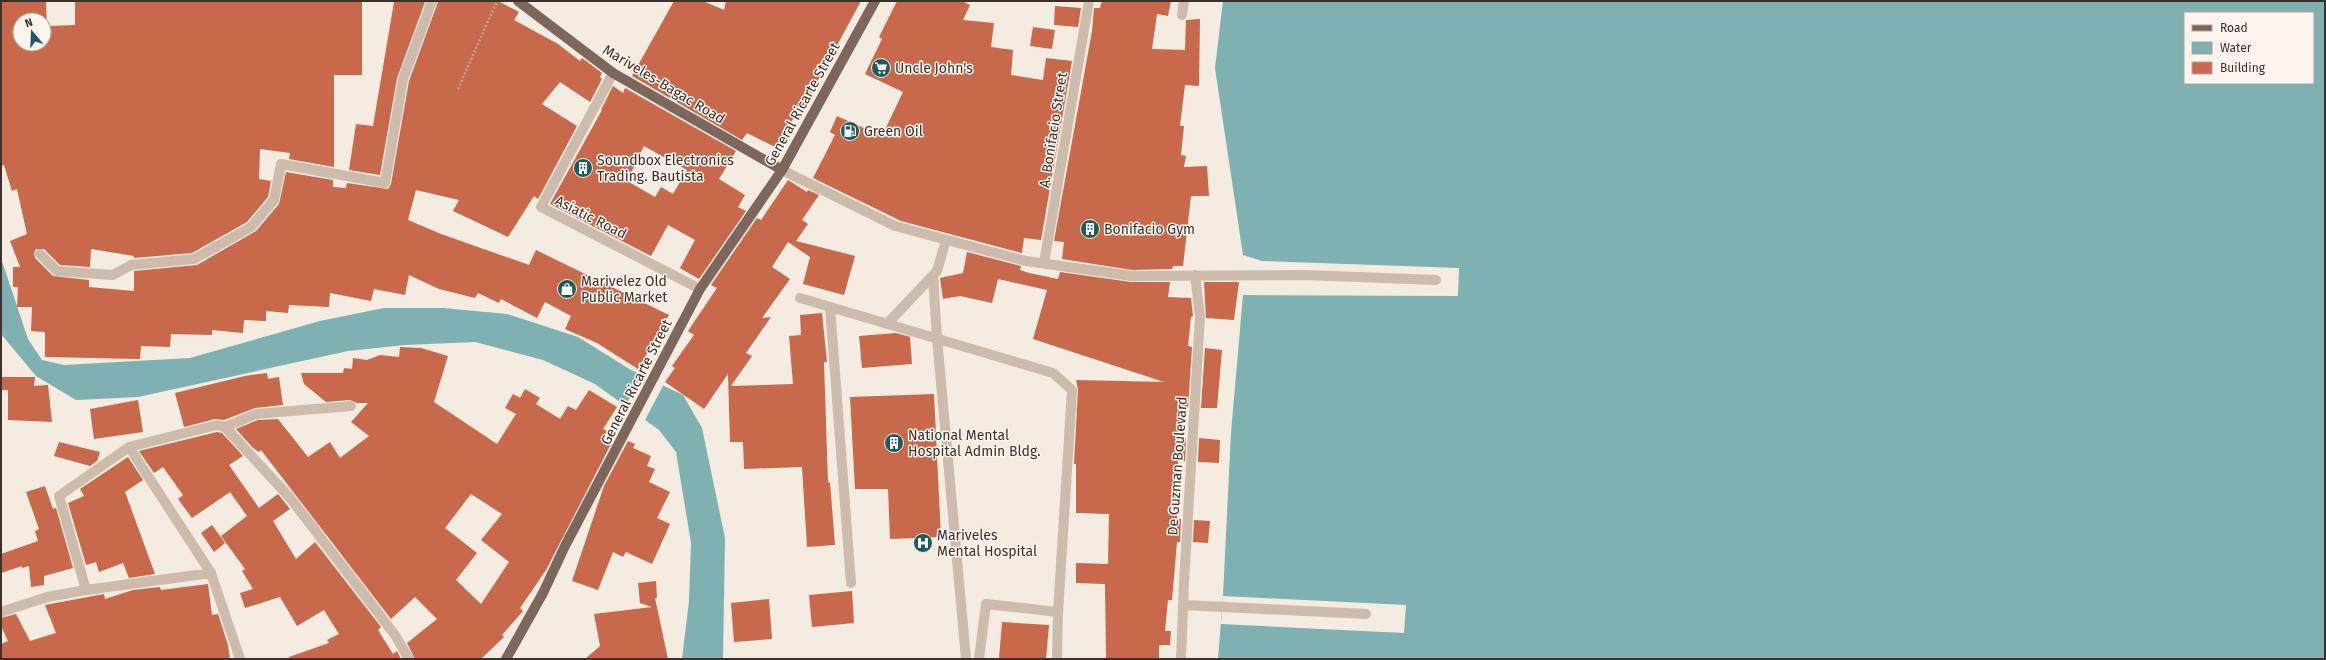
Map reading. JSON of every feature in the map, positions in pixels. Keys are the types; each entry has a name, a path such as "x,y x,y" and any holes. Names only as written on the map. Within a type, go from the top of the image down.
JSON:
{"main road":[{"name":"Mariveles-Bagac Road","path":"518,1 613,73 782,170"},
{"name":"General Ricarte Street","path":"506,659 543,593 565,546 700,289 782,170 875,1"}],"street":[{"path":"40,254 57,270 113,275 131,265 194,259 251,228 274,200 281,164 385,183 402,79 432,1"},
{"name":"A. Bonifacio Street","path":"1044,263 1089,1"},
{"path":"1182,15 1184,1"},
{"name":"Asiatic Road","path":"613,73 541,207 700,289"},
{"path":"782,170 896,226 1026,261 1132,276 1304,275 1436,280"},
{"path":"887,324 937,271 946,240"},
{"name":"De Guzman Boulevard","path":"1181,659 1200,316 1194,275"},
{"path":"933,276 936,338 966,659"},
{"path":"800,298 1053,373 1072,390 1058,612 1057,659"},
{"path":"830,307 851,583"},
{"path":"225,427 256,414 351,406"},
{"path":"86,590 68,533 60,496 129,447 217,424 225,427 291,499 395,635 409,659"},
{"path":"129,447 211,573 240,659"},
{"path":"1,612 47,597 86,590 211,573"},
{"path":"979,659 986,604 1058,612"},
{"path":"1183,605 1366,614"}],"path":[{"path":"458,89 497,1"}],"water":[{"path":"1223,1 2325,1 2325,659 1218,659 1223,596 1231,433 1243,295 1243,255 1215,68"},
{"path":"1,258 28,339 42,360 64,365 190,358 320,321 384,308 443,308 507,314 578,337 631,370 683,395 702,428 725,538 723,659 682,659 689,601 691,543 676,452 659,430 595,384 543,360 475,342 405,345 348,351 138,397 76,400 36,376 1,334"}],"pier":[{"path":"1243,255 1262,261 1459,268 1458,296 1243,295"},
{"path":"642,373 664,384 644,422 625,408"},
{"path":"1223,596 1406,605 1404,633 1221,624"}],"building":[{"path":"1,1 46,1 46,12 12,12 12,52 52,52 52,26 75,25 75,1 362,1 362,75 334,75 334,167 289,159 290,153 260,149 259,179 271,181 268,197 247,222 192,253 134,258 134,256 91,249 90,267 60,265 44,249 36,249 34,253 35,258 53,276 89,280 89,287 134,291 134,271 197,265 256,231 279,204 286,172 333,180 333,187 346,188 347,183 388,189 391,184 409,81 438,2 498,1 519,12 514,20 558,44 580,61 582,58 602,73 600,77 602,79 590,102 560,82 542,104 577,126 538,199 534,196 508,237 453,211 459,200 416,190 408,220 441,234 529,265 536,250 669,315 638,369 597,343 565,329 571,316 545,302 537,318 501,299 499,303 478,293 475,298 439,289 409,275 405,295 374,289 371,301 330,293 329,307 289,305 288,313 266,311 266,321 244,320 243,333 212,330 212,335 171,334 170,347 141,346 140,359 45,357 45,332 31,331 32,307 17,307 18,287 13,287 13,267 20,267 10,241 27,234 17,189 12,191 4,165 1,166"},
{"path":"674,1 703,1 724,10 726,1 861,1 802,110 799,108 777,148 747,133 742,140 632,76"},
{"path":"897,1 962,1 970,5 963,20 994,23 991,47 1013,50 1011,75 1043,80 1046,58 1072,61 1041,240 1024,238 1022,253 901,221 813,178 835,135 830,132 837,116 882,136 903,92 865,74 882,39 879,37"},
{"path":"1102,1 1171,1 1168,16 1157,14 1152,49 1185,50 1186,20 1200,19 1199,86 1185,85 1180,126 1184,126 1181,155 1186,156 1184,167 1207,166 1209,196 1191,196 1183,266 1173,266 1172,269 1132,270 1062,259 1064,242 1054,241 1092,31 1094,8 1100,8"},
{"path":"394,2 425,2 397,78 380,175 349,170 356,124 373,126"},
{"path":"1055,6 1081,8 1078,27 1054,25"},
{"path":"1033,27 1055,30 1052,49 1030,46"},
{"path":"613,86 623,93 625,88 736,151 719,179 745,195 738,207 746,211 699,279 680,268 695,240 668,225 651,256 550,204","holes":["644,146 687,170 673,194 661,187 655,197 627,181"]},
{"path":"788,180 807,192 808,190 819,195 802,220 808,224 796,241 855,256 844,295 803,284 810,257 788,242 772,267 790,279 762,318 771,317 746,353 752,356 731,386 793,384 789,336 801,335 800,315 822,313 827,362 824,362 828,483 830,482 835,545 807,547 802,467 744,469 743,442 730,442 728,374 704,409 665,382 675,368 672,366 694,335 688,331 717,288 711,285 757,218 761,220"},
{"path":"967,252 1021,266 1020,270 1029,273 1058,279 1060,272 1131,282 1170,282 1168,297 1191,298 1193,316 1191,317 1188,346 1192,347 1188,408 1183,408 1183,437 1186,438 1185,461 1178,461 1177,519 1181,519 1180,542 1177,542 1172,600 1168,600 1165,631 1171,631 1170,645 1159,645 1159,659 1106,659 1105,584 1076,583 1076,563 1108,564 1109,514 1076,513 1076,464 1074,464 1078,390 1076,380 1164,382 1033,339 1047,290 998,279 992,303 960,296 943,299 940,278 963,273"},
{"path":"1204,282 1239,282 1234,320 1206,318"},
{"path":"896,333 910,337 912,364 862,368 859,336"},
{"path":"400,347 421,348 448,356 434,402 497,444 516,414 505,408 513,394 520,398 525,389 540,398 536,404 560,419 568,406 576,410 589,390 617,407 603,429 607,431 602,439 611,444 546,570 520,608 523,611 502,635 504,637 481,659 415,659 407,643 437,619 415,597 391,619 261,450 259,452 253,448 236,429 258,420 278,419 308,457 330,442 340,458 369,436 351,422 368,403 357,403 350,400 326,402 304,384 301,373 343,373 344,368 352,369 353,358 367,360 380,355 399,357","holes":["471,494 502,514 481,540 509,562 481,604 456,580 477,553 445,528"]},
{"path":"1205,348 1222,350 1217,408 1201,408"},
{"path":"267,373 268,379 279,377 283,405 255,408 224,420 215,419 184,427 175,393 245,376"},
{"path":"1,377 35,377 34,386 48,385 52,422 8,420 8,390 1,390"},
{"name":"National Mental Hospital Admin Bldg.","path":"934,394 941,537 890,539 888,489 855,489 850,397"},
{"path":"138,400 143,432 94,439 90,409"},
{"path":"217,432 222,433 243,456 229,465 259,508 278,494 290,509 273,521 296,559 315,542 381,627 378,630 393,654 397,651 401,659 290,659 289,657 329,643 327,640 339,634 324,610 297,626 280,597 245,608 240,593 253,589 242,571 245,569 221,536 247,516 230,492 192,518 178,499 183,495 163,467 154,473 139,451"},
{"path":"1199,438 1220,440 1219,463 1198,462"},
{"path":"628,441 635,444 633,448 651,456 647,466 655,469 649,482 670,492 657,518 670,524 652,564 626,552 623,557 613,552 598,590 572,581 604,486"},
{"path":"59,442 100,452 97,461 90,466 54,456"},
{"path":"128,457 143,480 125,492 155,574 129,578 123,563 99,572 96,562 86,565 68,503 84,496 80,489"},
{"path":"45,486 53,509 56,508 73,568 44,576 44,585 31,587 29,566 22,568 22,566 1,573 1,554 38,541 35,531 39,529 26,492"},
{"path":"1194,520 1210,521 1208,543 1193,542"},
{"path":"212,525 225,543 214,552 201,533"},
{"path":"656,581 657,598 655,598 668,659 585,659 600,646 594,614 652,607 640,603 638,583"},
{"path":"208,584 212,615 218,614 228,645 230,659 1,659 1,644 8,641 1,626 1,618 16,614 30,641 56,633 45,605 104,594 105,599 133,590 160,587 161,590"},
{"path":"852,591 854,623 812,627 809,595"},
{"path":"769,599 772,639 734,642 731,603"},
{"path":"1002,622 1049,625 1046,659 999,659"}],"place":[{"name":"Uncle John's","path":"881,68"},
{"name":"Green Oil","path":"850,131"},
{"name":"Soundbox Electronics Trading. Bautista","path":"583,168"},
{"name":"Bonifacio Gym","path":"1090,229"},
{"name":"Marivelez Old Public Market","path":"567,289"},
{"name":"National Mental Hospital Admin Bldg.","path":"894,443"},
{"name":"Mariveles Mental Hospital","path":"923,543"}]}
